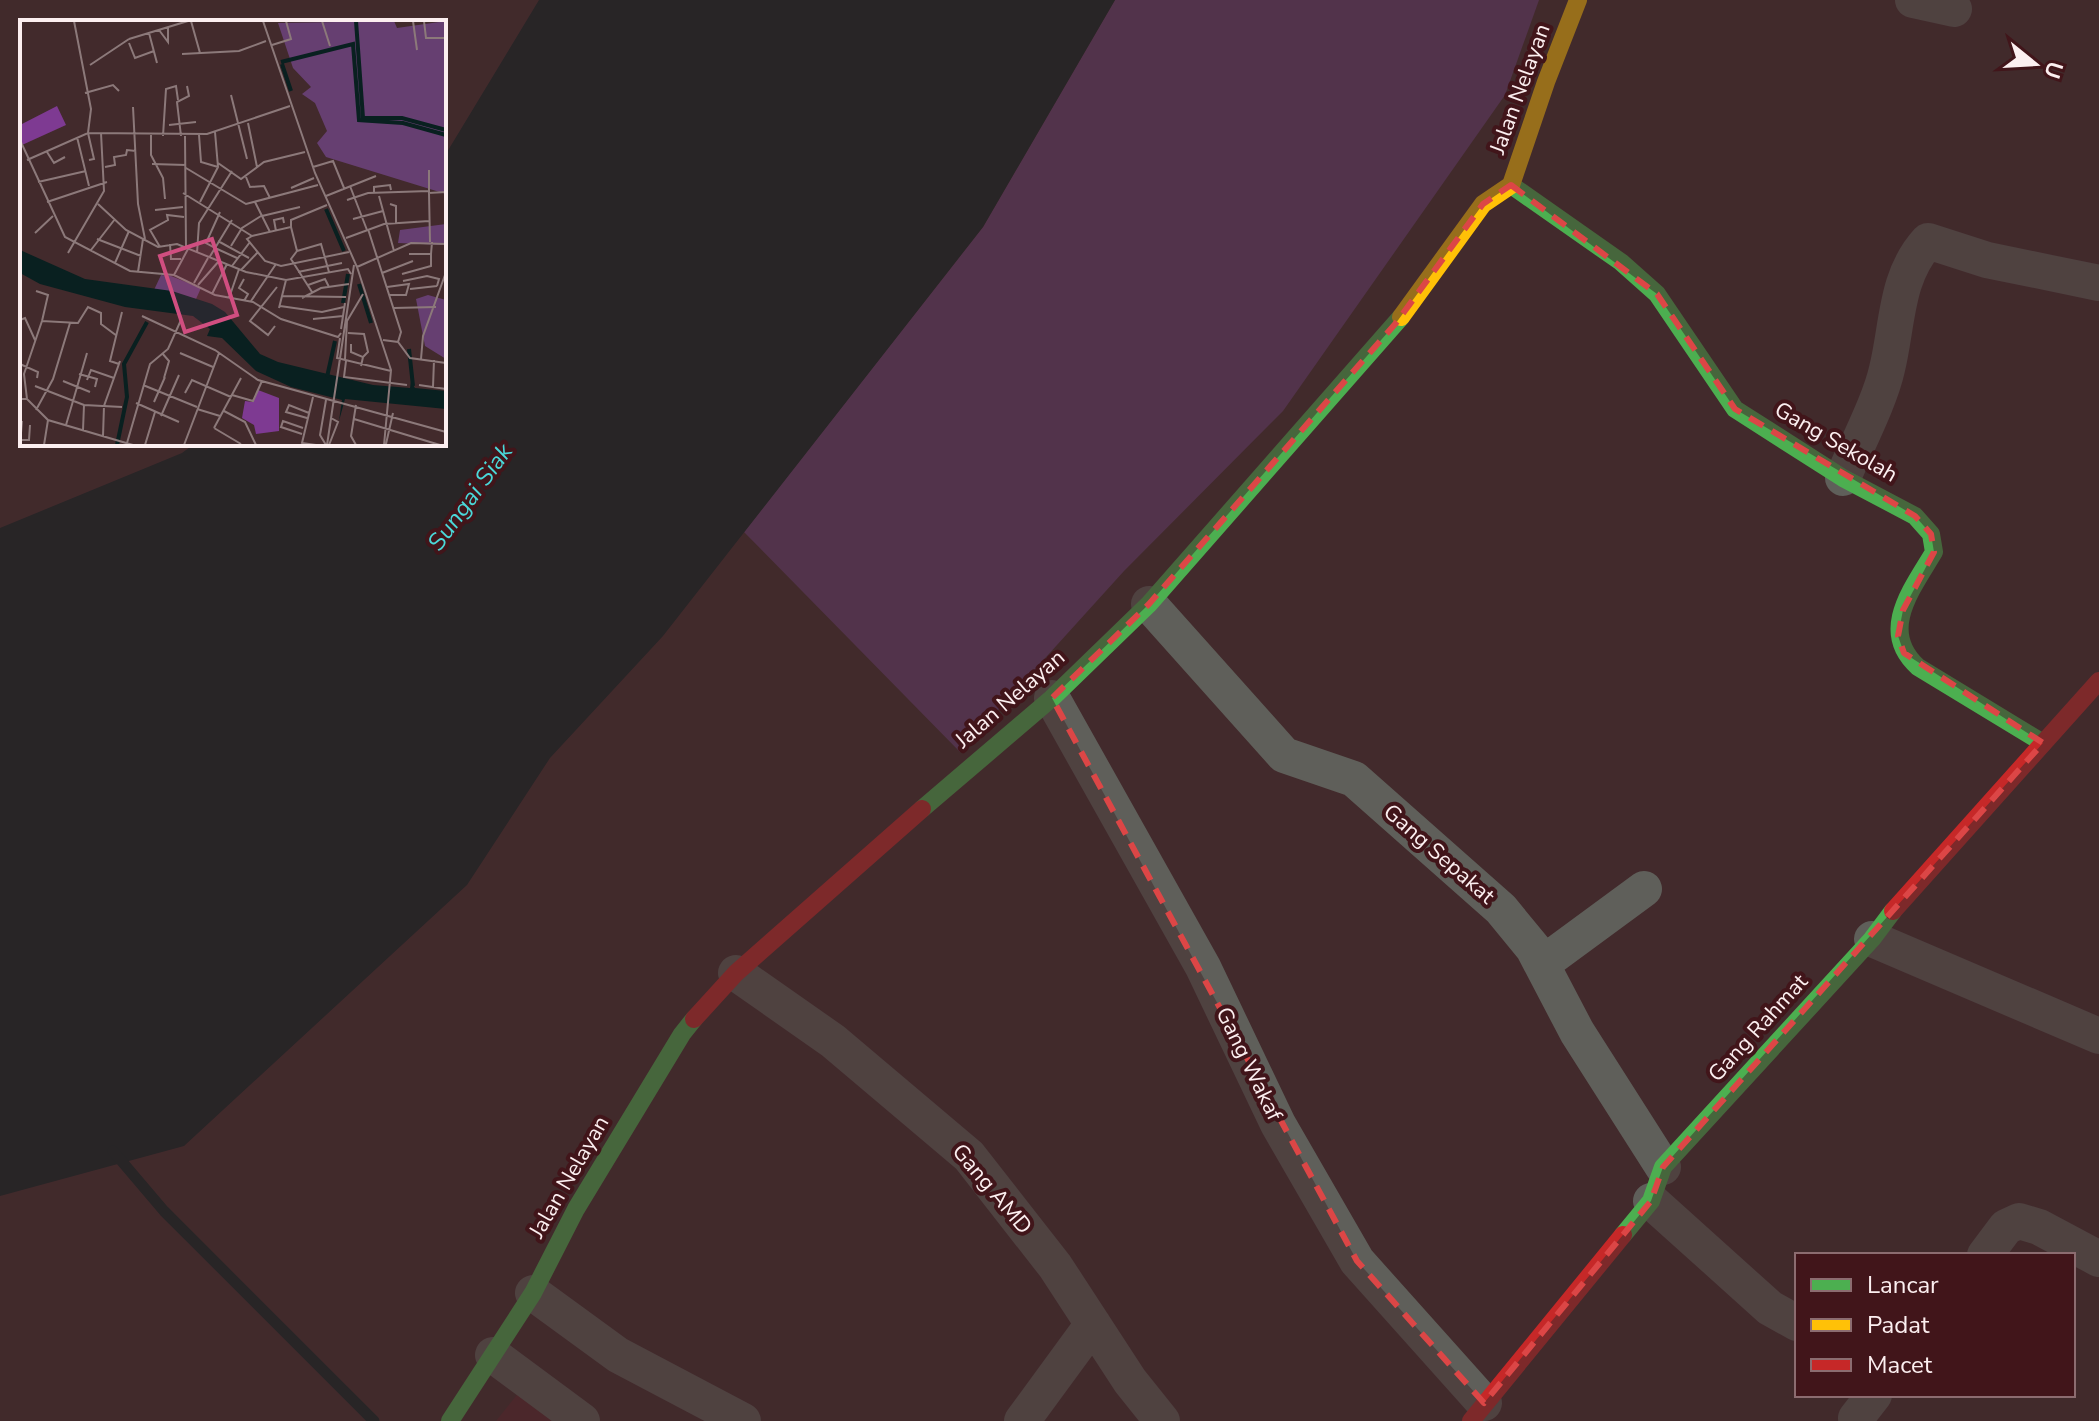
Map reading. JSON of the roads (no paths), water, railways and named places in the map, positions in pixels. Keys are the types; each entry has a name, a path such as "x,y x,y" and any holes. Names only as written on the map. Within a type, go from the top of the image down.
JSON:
{"main road":[{"name":"Jalan Nelayan","path":"450,1421 533,1293 576,1209 682,1034 708,1001 981,757 1052,698 1149,604 1396,323 1483,204 1511,185 1578,0"},
{"name":"Gang Sekolah","path":"1511,185 1621,262 1657,294 1735,409 1843,478 1915,516 1931,534 1934,552 1903,610 1898,636 1904,653 1918,667 2043,743"},
{"name":"Gang Rahmat","path":"1477,1412 1651,1201 1663,1167 1872,939 1908,892 2095,690"}],"street":[{"path":"1913,0 1954,9"},
{"path":"1843,478 1887,372 1899,301 1913,258 1928,241 1987,260 2099,283"},
{"name":"Gang Sepakat","path":"1149,604 1284,755 1354,779 1501,909 1533,948 1577,1032 1663,1167"},
{"name":"Gang Wakaf","path":"1052,698 1203,967 1278,1124 1357,1261 1477,1412"},
{"path":"1542,964 1644,889"},
{"path":"1872,939 2099,1036"},
{"name":"Gang AMD","path":"736,973 833,1041 969,1156 1055,1266 1130,1381 1162,1421"},
{"path":"1651,1201 1770,1308 1795,1322"},
{"path":"1986,1253 2006,1227 2019,1221 2039,1227 2099,1259"},
{"path":"533,1293 618,1355 743,1421"},
{"path":"1022,1421 1093,1324"},
{"path":"493,1355 582,1421"}],"water":[{"name":"Sungai Siak","path":"539,0 1115,0 983,227 663,636 550,758 467,885 184,1146 0,1196 0,528 182,453 191,446 446,446 446,154"}],"waterway":[{"path":"113,1151 164,1211 374,1421"}]}
